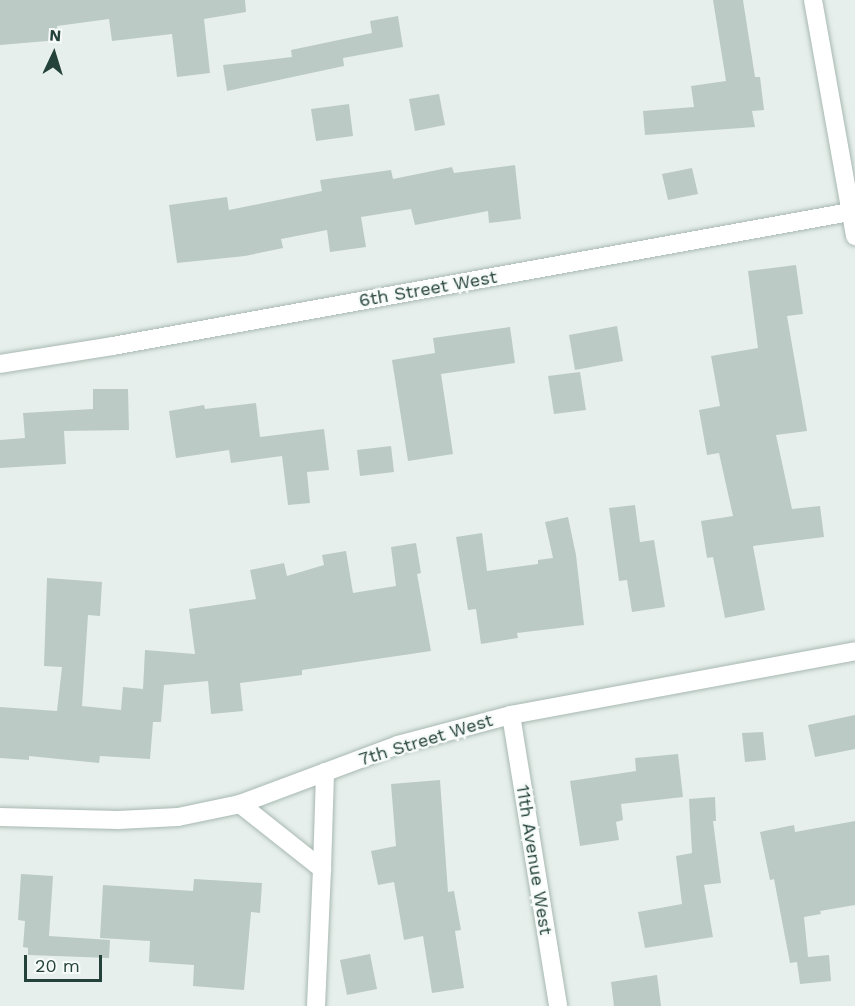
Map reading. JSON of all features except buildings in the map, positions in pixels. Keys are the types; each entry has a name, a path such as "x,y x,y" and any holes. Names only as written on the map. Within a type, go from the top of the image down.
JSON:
{"street":[{"path":"813,0 853,211 855,236"},
{"name":"6th Street West","path":"0,364 113,346 853,211"},
{"name":"7th Street West","path":"0,817 118,820 178,817 240,804 398,745 512,715 855,651"},
{"name":"11th Avenue West","path":"512,715 558,1006"},
{"path":"316,1006 325,772"},
{"path":"240,804 322,869"}]}
